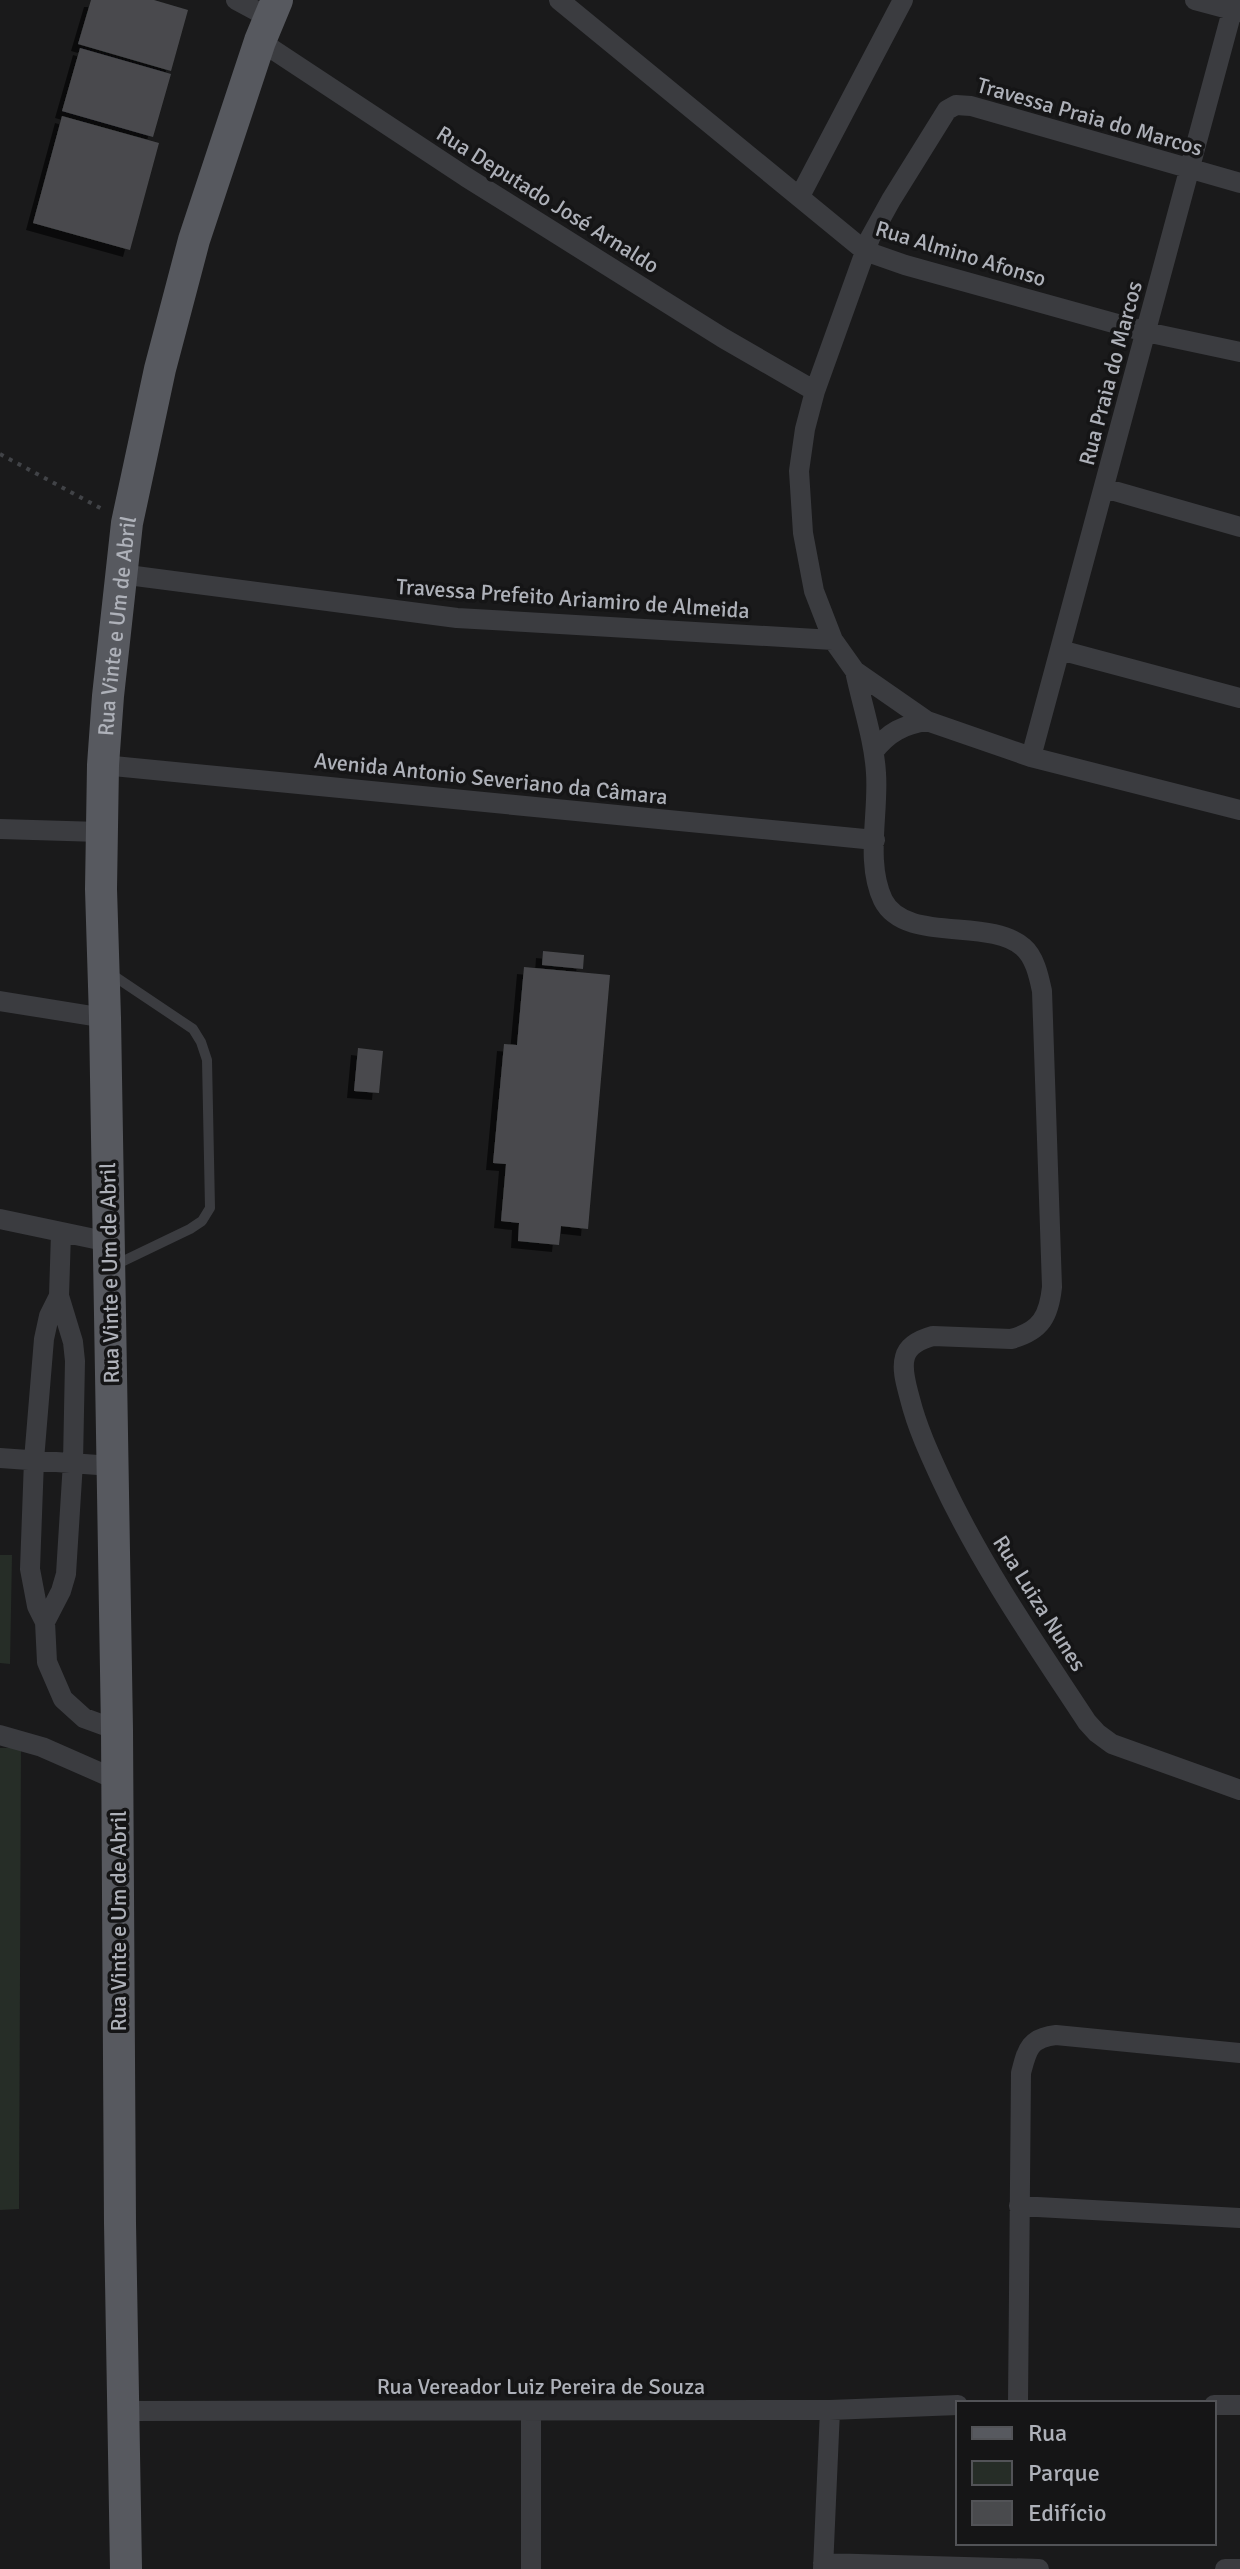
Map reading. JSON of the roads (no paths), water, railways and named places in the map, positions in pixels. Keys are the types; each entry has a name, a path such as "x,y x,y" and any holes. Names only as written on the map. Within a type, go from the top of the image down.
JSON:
{"main road":[{"name":"Rua Vinte e Um de Abril","path":"126,2569 117,1730 100,832 103,765 127,523 160,369 194,240 269,20"}],"street":[{"name":"Rua Deputado José Arnaldo","path":"236,0 269,20 466,177 723,338 815,391"},
{"name":"Rua Almino Afonso","path":"559,0 865,251 1146,332 1240,352"},
{"path":"800,196 903,0"},
{"path":"1195,0 1236,7"},
{"name":"Rua Praia do Marcos","path":"1031,757 1236,7"},
{"name":"Travessa Praia do Marcos","path":"865,251 891,200 939,121 947,110 956,105 971,106 1240,183"},
{"path":"865,251 815,391 799,471 803,533 814,591 833,640 855,671 891,699 927,721 1031,757 1240,810"},
{"path":"1104,488 1240,527"},
{"name":"Travessa Prefeito Ariamiro de Almeida","path":"120,574 457,618 833,640"},
{"path":"1060,650 1240,698"},
{"path":"855,671 874,751 878,803 875,840"},
{"path":"874,751 891,732 927,721"},
{"name":"Avenida Antonio Severiano da Câmara","path":"103,765 875,840"},
{"path":"0,829 100,832"},
{"name":"Rua Luiza Nunes","path":"875,840 876,873 883,900 892,912 921,925 1011,939 1025,948 1038,974 1042,991 1052,1287 1050,1307 1031,1331 1011,1339 933,1336 908,1350 903,1360 904,1371 917,1426 957,1513 999,1586 1087,1722 1112,1744 1240,1790"},
{"path":"0,1001 105,1018"},
{"path":"0,1219 61,1233 108,1255"},
{"path":"45,1622 66,1574 73,1462 75,1361 73,1342 59,1296 61,1233"},
{"path":"59,1296 49,1316 44,1339 34,1460 30,1569 37,1606 45,1622 47,1662 63,1699 84,1718 117,1730"},
{"path":"0,1458 112,1466"},
{"path":"0,1735 42,1747 117,1780"},
{"path":"1018,2401 1021,2073 1029,2046 1043,2037 1056,2035 1240,2053"},
{"path":"1019,2206 1240,2218"},
{"name":"Rua Vereador Luiz Pereira de Souza","path":"125,2411 830,2410 956,2405"},
{"path":"1216,2405 1240,2405"},
{"path":"830,2410 823,2566 1039,2569"},
{"path":"531,2412 531,2569"},
{"path":"1225,2569 1240,2569"}],"lane":[{"path":"104,970 193,1029 201,1042 207,1060 210,1208 202,1221 190,1229 108,1255"}]}
